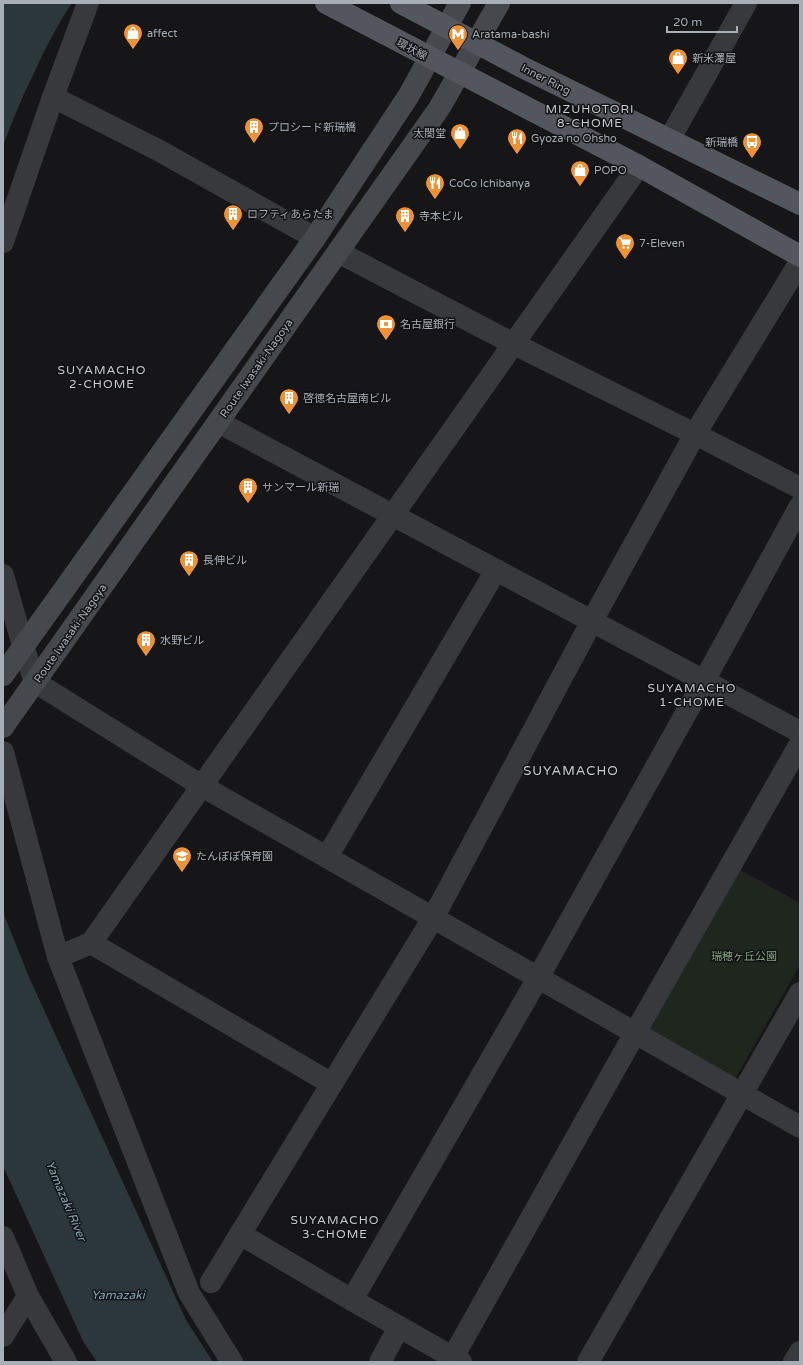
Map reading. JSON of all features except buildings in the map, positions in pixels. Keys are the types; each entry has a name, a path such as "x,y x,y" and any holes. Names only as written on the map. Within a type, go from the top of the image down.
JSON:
{"main road":[{"path":"326,3 430,58"},
{"name":"Inner Ring","path":"401,3 522,67 800,204"},
{"path":"3,674 315,238 409,95 460,3"},
{"name":"Route Iwasaki-Nagoya","path":"3,727 440,107 499,3"},
{"name":"環状線","path":"430,58 459,74"},
{"path":"459,74 639,166 800,256"}],"street":[{"path":"3,242 53,96 88,3"},
{"path":"669,140 746,3"},
{"path":"53,96 158,150 315,238"},
{"path":"58,958 91,943 639,166"},
{"path":"338,252 514,344 800,488"},
{"path":"211,1282 433,918 592,621 695,434 800,262"},
{"path":"218,422 800,732"},
{"path":"352,1300 538,978 800,506"},
{"path":"328,858 496,570"},
{"path":"3,575 35,682 202,786 800,1127"},
{"path":"240,1234 457,1360 635,1033 800,744"},
{"path":"3,752 58,958 189,1294 232,1362"},
{"path":"91,943 332,1084"},
{"path":"588,1362 800,993"},
{"path":"3,1237 28,1296 66,1362"},
{"path":"3,1336 28,1296"},
{"path":"380,1362 399,1327"},
{"path":"794,1362 800,1352"}],"green space":[{"name":"瑞穂ヶ丘公園","path":"733,866 800,903 800,965 734,1081 642,1029"}],"water":[{"path":"3,3 72,3 56,28 42,55 21,100 3,146"},
{"name":"Yamazaki","path":"3,912 28,975 186,1320 213,1362 97,1362 83,1341 3,1166"}],"place":[{"name":"affect","path":"133,50"},
{"name":"Aratama-bashi","path":"458,51"},
{"name":"新米澤屋","path":"678,75"},
{"name":"プロシード新瑞橋","path":"254,144"},
{"name":"太閤堂","path":"460,150"},
{"name":"Gyoza no Ohsho","path":"517,155"},
{"name":"新瑞橋","path":"752,159"},
{"name":"POPO","path":"580,187"},
{"name":"CoCo Ichibanya","path":"435,200"},
{"name":"ロフティあらたま","path":"233,231"},
{"name":"寺本ビル","path":"405,233"},
{"name":"7-Eleven","path":"625,260"},
{"name":"名古屋銀行","path":"386,341"},
{"name":"啓徳名古屋南ビル","path":"289,415"},
{"name":"サンマール新瑞","path":"248,504"},
{"name":"長伸ビル","path":"189,577"},
{"name":"水野ビル","path":"146,657"},
{"name":"たんぽぽ保育園","path":"182,873"}],"district":[{"name":"MIZUHOTORI 8-CHOME","path":"590,116"},
{"name":"SUYAMACHO 2-CHOME","path":"102,377"},
{"name":"SUYAMACHO 1-CHOME","path":"692,695"},
{"name":"SUYAMACHO","path":"571,770"},
{"name":"SUYAMACHO 3-CHOME","path":"335,1227"}],"water label":[{"name":"Yamazaki River","path":"66,1201"}]}
